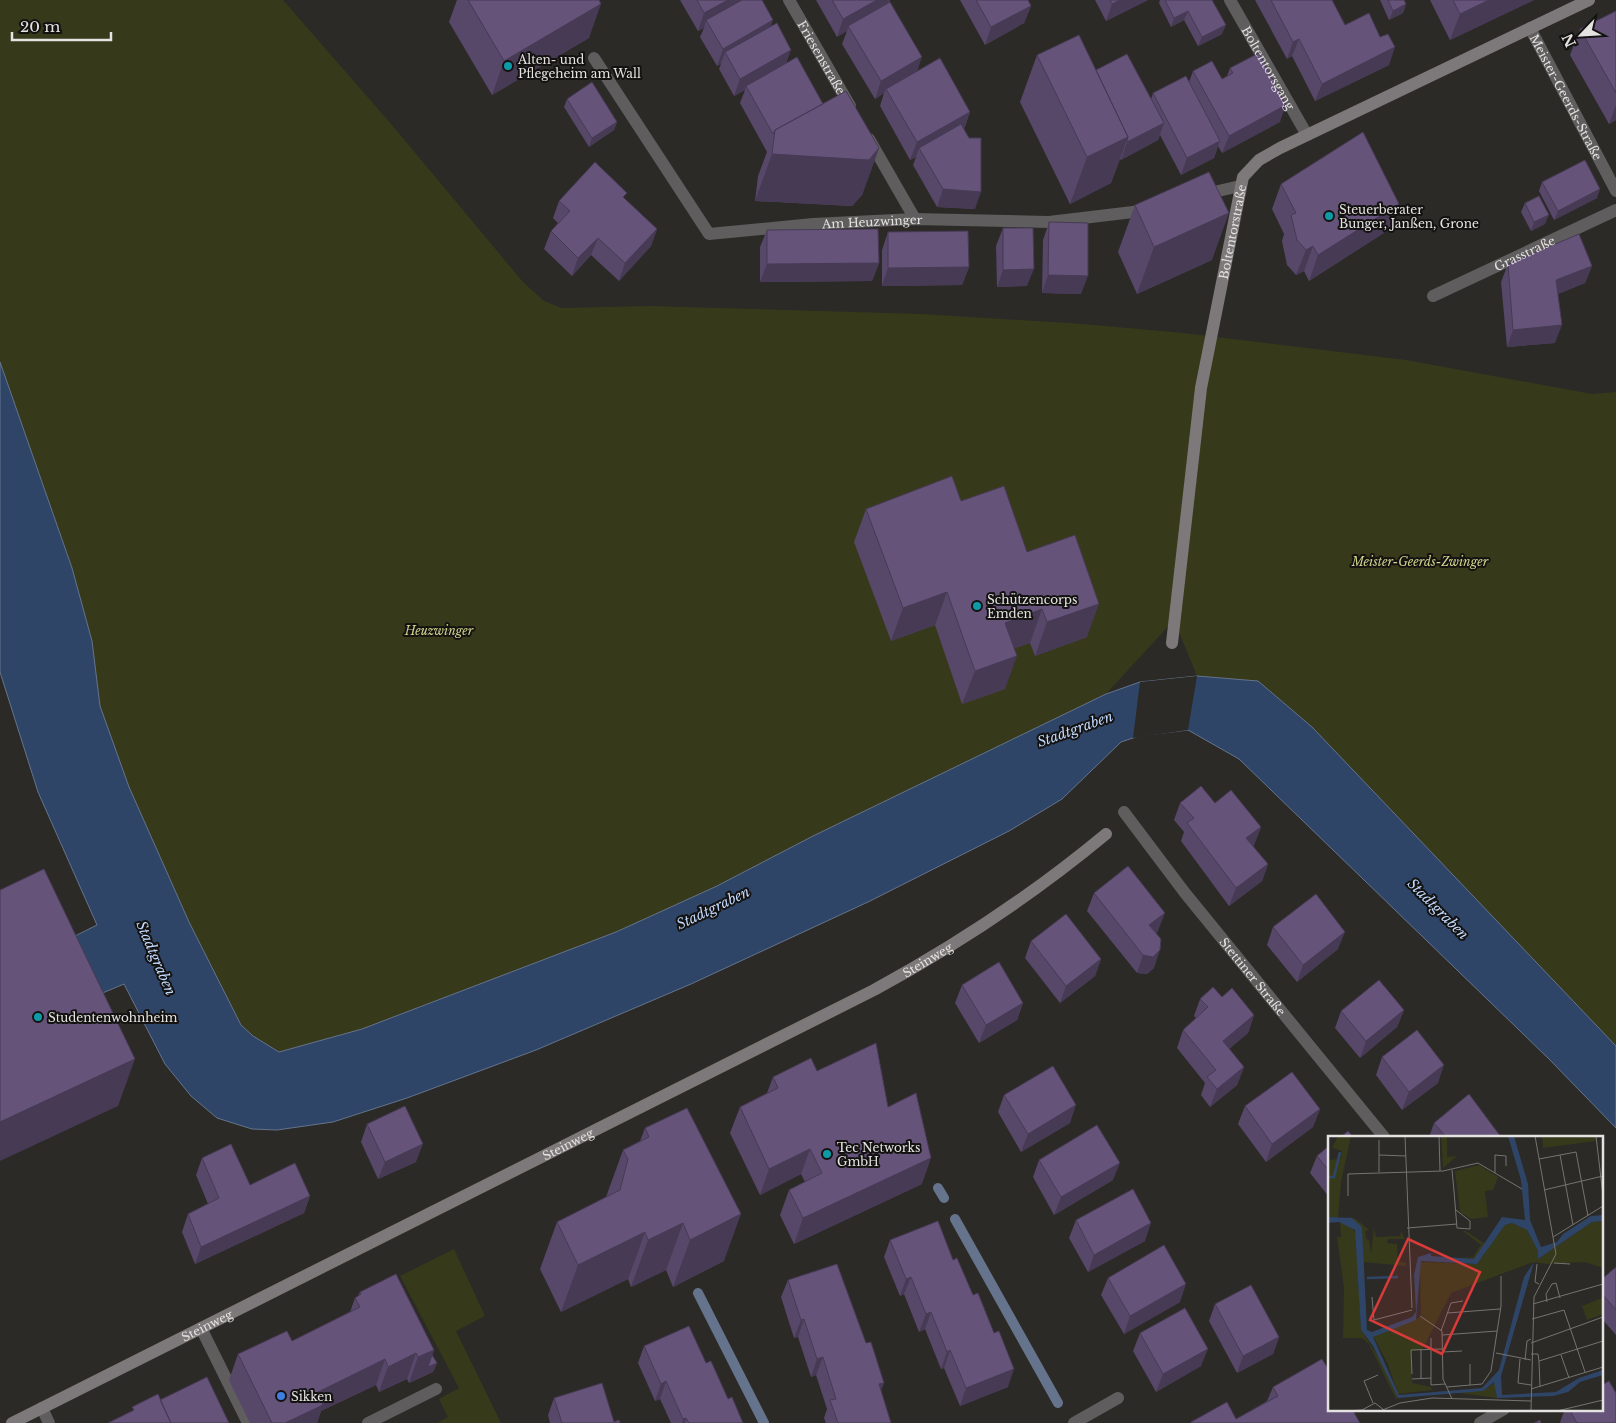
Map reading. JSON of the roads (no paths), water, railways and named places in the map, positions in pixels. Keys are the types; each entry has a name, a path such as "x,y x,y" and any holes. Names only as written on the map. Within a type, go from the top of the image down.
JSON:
{"street":[{"name":"Friesenstraße","path":"789,0 915,219"},
{"name":"Boltentorsgang","path":"1230,0 1307,134"},
{"name":"Boltentorstraße","path":"1172,643 1201,388 1240,186 1244,177 1259,160 1307,134 1530,28 1575,3 1589,0"},
{"name":"Meister-Geerds-Straße","path":"1530,28 1616,191"},
{"name":"Am Heuzwinger","path":"594,58 709,234 813,224 915,219 1049,222 1133,212 1161,205"},
{"path":"1189,197 1240,186"},
{"name":"Grasstraße","path":"1433,296 1616,210"},
{"name":"Stettiner Straße","path":"1124,812 1185,892 1383,1136"},
{"name":"Steinweg","path":"12,1423 874,990 924,961 1015,903 1106,834"},
{"path":"201,1328 248,1423"},
{"path":"368,1423 436,1390"},
{"path":"1074,1423 1118,1398"},
{"path":"42,1408 49,1423"},
{"path":"1480,1423 1502,1410"}],"water":[{"name":"Stadtgraben","path":"0,362 72,568 92,641 100,706 129,787 189,922 241,1025 253,1036 279,1052 362,1029 616,932 717,886 813,836 1106,694 1140,682 1197,676 1258,681 1312,727 1616,1046 1616,1128 1549,1059 1239,759 1188,730 1139,736 1121,742 1062,799 1009,831 868,902 691,984 536,1050 407,1098 333,1122 277,1130 252,1129 217,1118 191,1096 165,1064 124,984 81,1002 55,946 97,925 38,792 0,672"}],"waterway":[{"path":"938,1188 944,1198"},
{"path":"955,1219 1058,1403"},
{"path":"698,1293 764,1423"}],"place":[{"name":"Alten- und Pflegeheim am Wall","path":"508,66"},
{"name":"Steuerberater Bunger, Janßen, Grone","path":"1329,216"},
{"name":"Schützencorps Emden","path":"977,606"},
{"name":"Studentenwohnheim","path":"38,1017"},
{"name":"Tec Networks GmbH","path":"827,1154"},
{"name":"Sikken","path":"281,1396"}],"park label":[{"name":"Meister-Geerds-Zwinger","path":"1420,561"},
{"name":"Heuzwinger","path":"439,630"}]}
